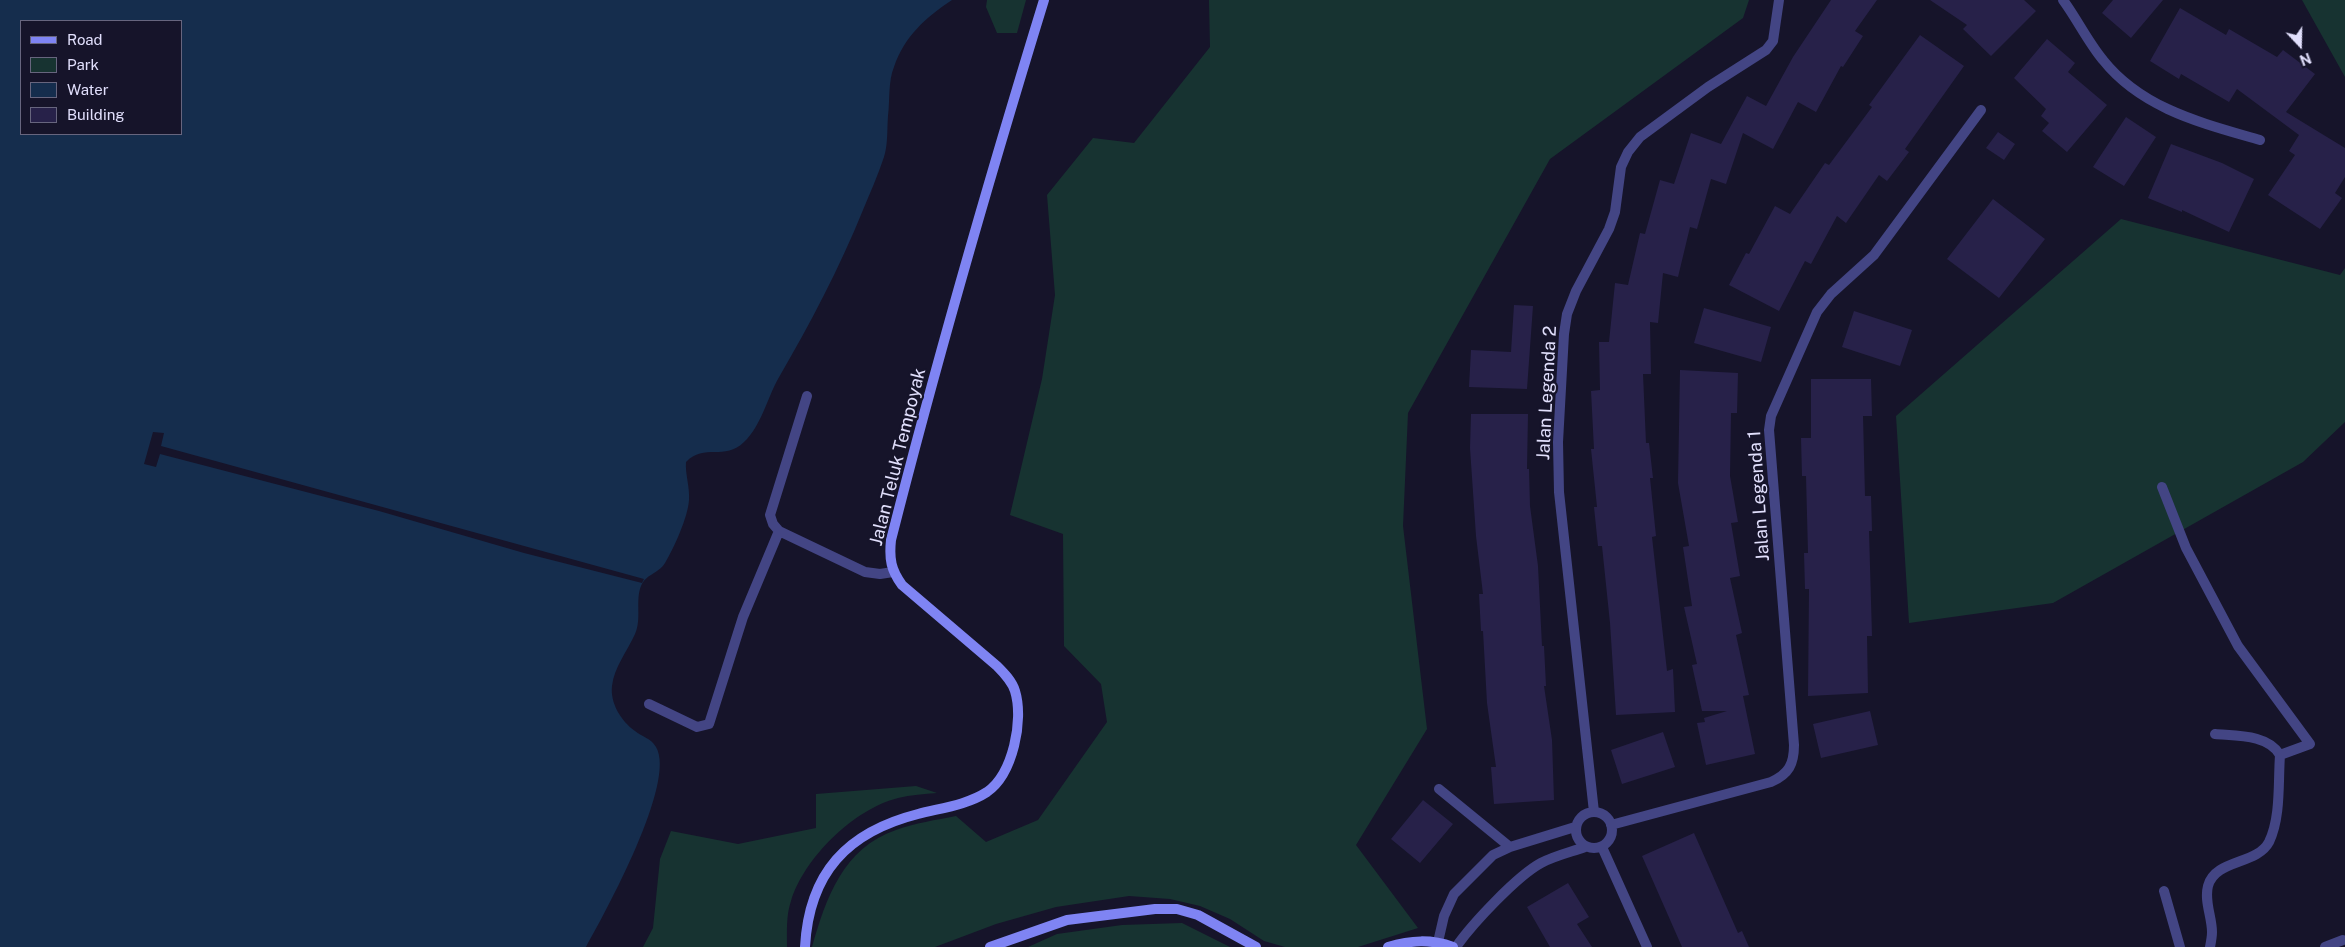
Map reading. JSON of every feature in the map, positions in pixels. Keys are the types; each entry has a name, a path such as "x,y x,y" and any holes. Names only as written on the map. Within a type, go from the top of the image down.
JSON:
{"street":[{"name":"Jalan Teluk Tempoyak","path":"805,947 809,911 817,888 828,868 846,850 886,823 946,808 986,793 997,784 1007,768 1015,740 1018,714 1017,700 1015,690 1009,679 997,666 902,585 893,572 889,558 896,518 989,178 1044,0"},
{"name":"Jalan Legenda 2","path":"1594,812 1560,492 1558,442 1567,314 1576,291 1610,228 1615,212 1621,167 1628,152 1648,131 1708,87 1766,50 1772,41 1779,0"},
{"path":"2063,0 2102,59 2118,78 2168,111 2260,140"},
{"name":"Jalan Legenda 1","path":"1612,825 1771,782 1782,777 1790,768 1794,758 1794,745 1770,430 1771,416 1817,312 1831,294 1874,255 1981,110"},
{"path":"807,396 770,515 773,524 779,531 865,572 880,574 893,572"},
{"path":"2162,486 2186,548 2238,646 2310,744 2280,755"},
{"path":"649,704 697,727 709,724 743,617 779,531"},
{"path":"2210,947 2212,932 2207,896 2208,884 2217,872 2262,850 2268,843 2276,818 2280,755 2271,744 2258,739 2215,734"},
{"path":"1439,789 1510,847"},
{"path":"1594,812 1602,814 1612,825 1612,834 1608,842 1602,847 1593,849 1585,847 1576,838 1575,827 1579,819 1586,813 1594,812"},
{"path":"1438,942 1444,916 1454,894 1494,855 1510,847 1575,827"},
{"path":"1388,947 1419,940 1438,942 1454,947 1524,875 1542,863 1585,847"},
{"path":"1602,847 1647,947"},
{"path":"2164,891 2180,947"},
{"path":"990,947 1067,920 1155,909 1177,910 1198,915 1256,947"},
{"path":"2325,947 2343,940"}],"green space":[{"path":"987,0 1026,0 1017,33 997,33 986,7"},
{"path":"1209,0 1749,0 1743,18 1550,159 1408,413 1403,526 1427,729 1356,845 1418,928 1358,947 1285,947 1264,941 1230,919 1200,906 1170,899 1129,896 1056,907 996,924 935,947 812,947 824,911 839,877 862,849 878,838 896,830 956,816 986,842 1038,820 1107,722 1101,684 1064,646 1063,534 1010,515 1042,379 1055,295 1047,195 1093,138 1134,143 1210,47"},
{"path":"2302,0 2345,0 2345,77"},
{"path":"2121,219 2340,275 2345,268 2345,422 2303,462 2053,603 1909,623 1896,416"},
{"path":"916,786 937,793 903,797 881,804 848,824 819,852 807,868 789,906 787,947 643,947 653,928 660,859 671,831 738,844 816,828 816,794"},
{"path":"1182,923 1230,947 1028,947 1057,934 1122,925"}],"water":[{"path":"0,0 952,0 933,13 917,29 898,56 892,73 889,91 884,157 854,232 834,275 778,379 755,428 750,436 737,448 722,452 707,452 693,456 686,462 689,500 683,523 665,563 646,579 641,586 637,628 618,666 612,686 613,699 621,717 630,727 652,742 656,747 660,764 657,788 636,847 586,947 0,947"}],"pier":[{"path":"153,432 164,433 161,446 644,579 642,583 524,553 379,511 160,454 156,467 144,464"}],"building":[{"path":"1831,0 1877,0 1855,31 1863,36 1843,67 1841,66 1816,112 1798,102 1773,149 1743,133 1726,184 1711,179 1697,229 1690,227 1678,277 1663,273 1658,323 1650,322 1651,374 1643,374 1646,443 1649,443 1653,478 1650,478 1656,536 1652,537 1667,671 1673,669 1675,712 1616,715 1610,623 1602,546 1598,546 1594,507 1597,507 1591,449 1594,449 1591,391 1600,390 1599,342 1609,342 1615,283 1628,285 1640,233 1645,234 1660,180 1674,184 1691,133 1721,144 1747,96 1766,106 1793,57"},
{"path":"1930,0 2024,0 2036,11 1991,56 1963,29 1967,25"},
{"path":"2113,0 2163,0 2131,38 2102,13"},
{"path":"2180,8 2226,35 2229,29 2277,57 2283,50 2315,74 2286,112 2345,148 2345,177 2335,193 2342,198 2320,229 2268,195 2295,155 2289,151 2299,135 2237,89 2229,102 2181,74 2179,79 2150,61"},
{"path":"1920,35 1964,66 1905,149 1909,152 1887,181 1879,175 1846,223 1837,216 1811,264 1805,261 1779,311 1729,285 1746,253 1749,254 1775,206 1790,214 1825,163 1829,165 1872,107 1869,105"},
{"path":"2047,39 2075,63 2068,72 2107,105 2067,152 2042,131 2049,123 2041,116 2046,109 2014,78"},
{"path":"2126,117 2156,137 2124,186 2093,167"},
{"path":"1998,132 2015,144 2004,160 1986,148"},
{"path":"2171,144 2222,163 2254,179 2229,232 2182,210 2182,212 2148,198"},
{"path":"1993,199 2045,239 1999,298 1947,259"},
{"path":"1514,305 1533,306 1527,389 1469,387 1471,350 1511,352"},
{"path":"1704,308 1771,327 1761,362 1694,343"},
{"path":"1854,311 1912,330 1900,366 1842,347"},
{"path":"1680,370 1738,373 1737,413 1731,413 1730,476 1738,522 1731,523 1740,576 1730,578 1742,633 1736,635 1749,695 1743,696 1755,754 1706,765 1697,723 1705,722 1704,718 1727,711 1702,711 1692,665 1697,664 1684,607 1692,606 1683,547 1689,546 1678,483"},
{"path":"1811,379 1871,379 1872,416 1863,416 1865,496 1871,496 1872,531 1869,531 1872,636 1867,636 1868,693 1808,696 1809,589 1805,589 1804,553 1808,553 1806,476 1802,476 1801,438 1811,438"},
{"path":"1471,414 1528,414 1527,469 1529,469 1530,506 1538,566 1546,686 1544,686 1552,740 1554,800 1494,804 1491,767 1496,767 1487,703 1483,631 1481,631 1479,594 1483,594 1476,536 1470,448"},
{"path":"1870,711 1878,745 1821,758 1813,724"},
{"path":"1663,732 1675,767 1622,784 1611,750"},
{"path":"1423,800 1453,824 1420,863 1391,839"},
{"path":"1694,833 1738,933 1742,931 1749,947 1682,947 1642,856"},
{"path":"1568,883 1589,917 1577,924 1592,947 1550,947 1527,907"}]}
